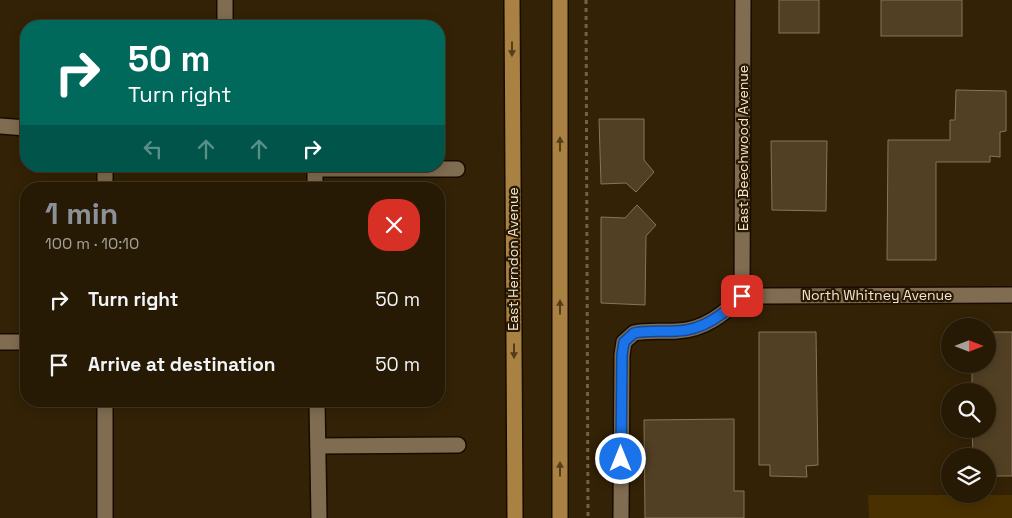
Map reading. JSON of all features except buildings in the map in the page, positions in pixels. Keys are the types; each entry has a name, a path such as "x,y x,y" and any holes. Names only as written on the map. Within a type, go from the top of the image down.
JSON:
{"main road":[{"name":"East Herndon Avenue","path":"512,0 514,518"},
{"path":"560,0 560,518"}],"street":[{"path":"225,0 225,20"},
{"name":"East Beechwood Avenue","path":"742,296 743,0"},
{"path":"0,126 20,128"},
{"path":"445,169 457,169"},
{"name":"North Whitney Avenue","path":"742,296 1012,295"},
{"path":"621,518 622,355 624,342 634,333 680,331 708,323 725,313 742,296"},
{"path":"0,342 20,342"},
{"path":"105,407 105,518"},
{"path":"317,407 318,518"},
{"path":"318,446 458,445"}],"path":[{"path":"586,0 588,518"}],"shaded area":[{"path":"868,495 941,495 941,503 996,503 996,495 1012,495 1012,518 869,518"}],"route":[{"path":"621,459 622,348 624,342 634,333 643,331 680,331 708,323 725,313 742,296"}]}
